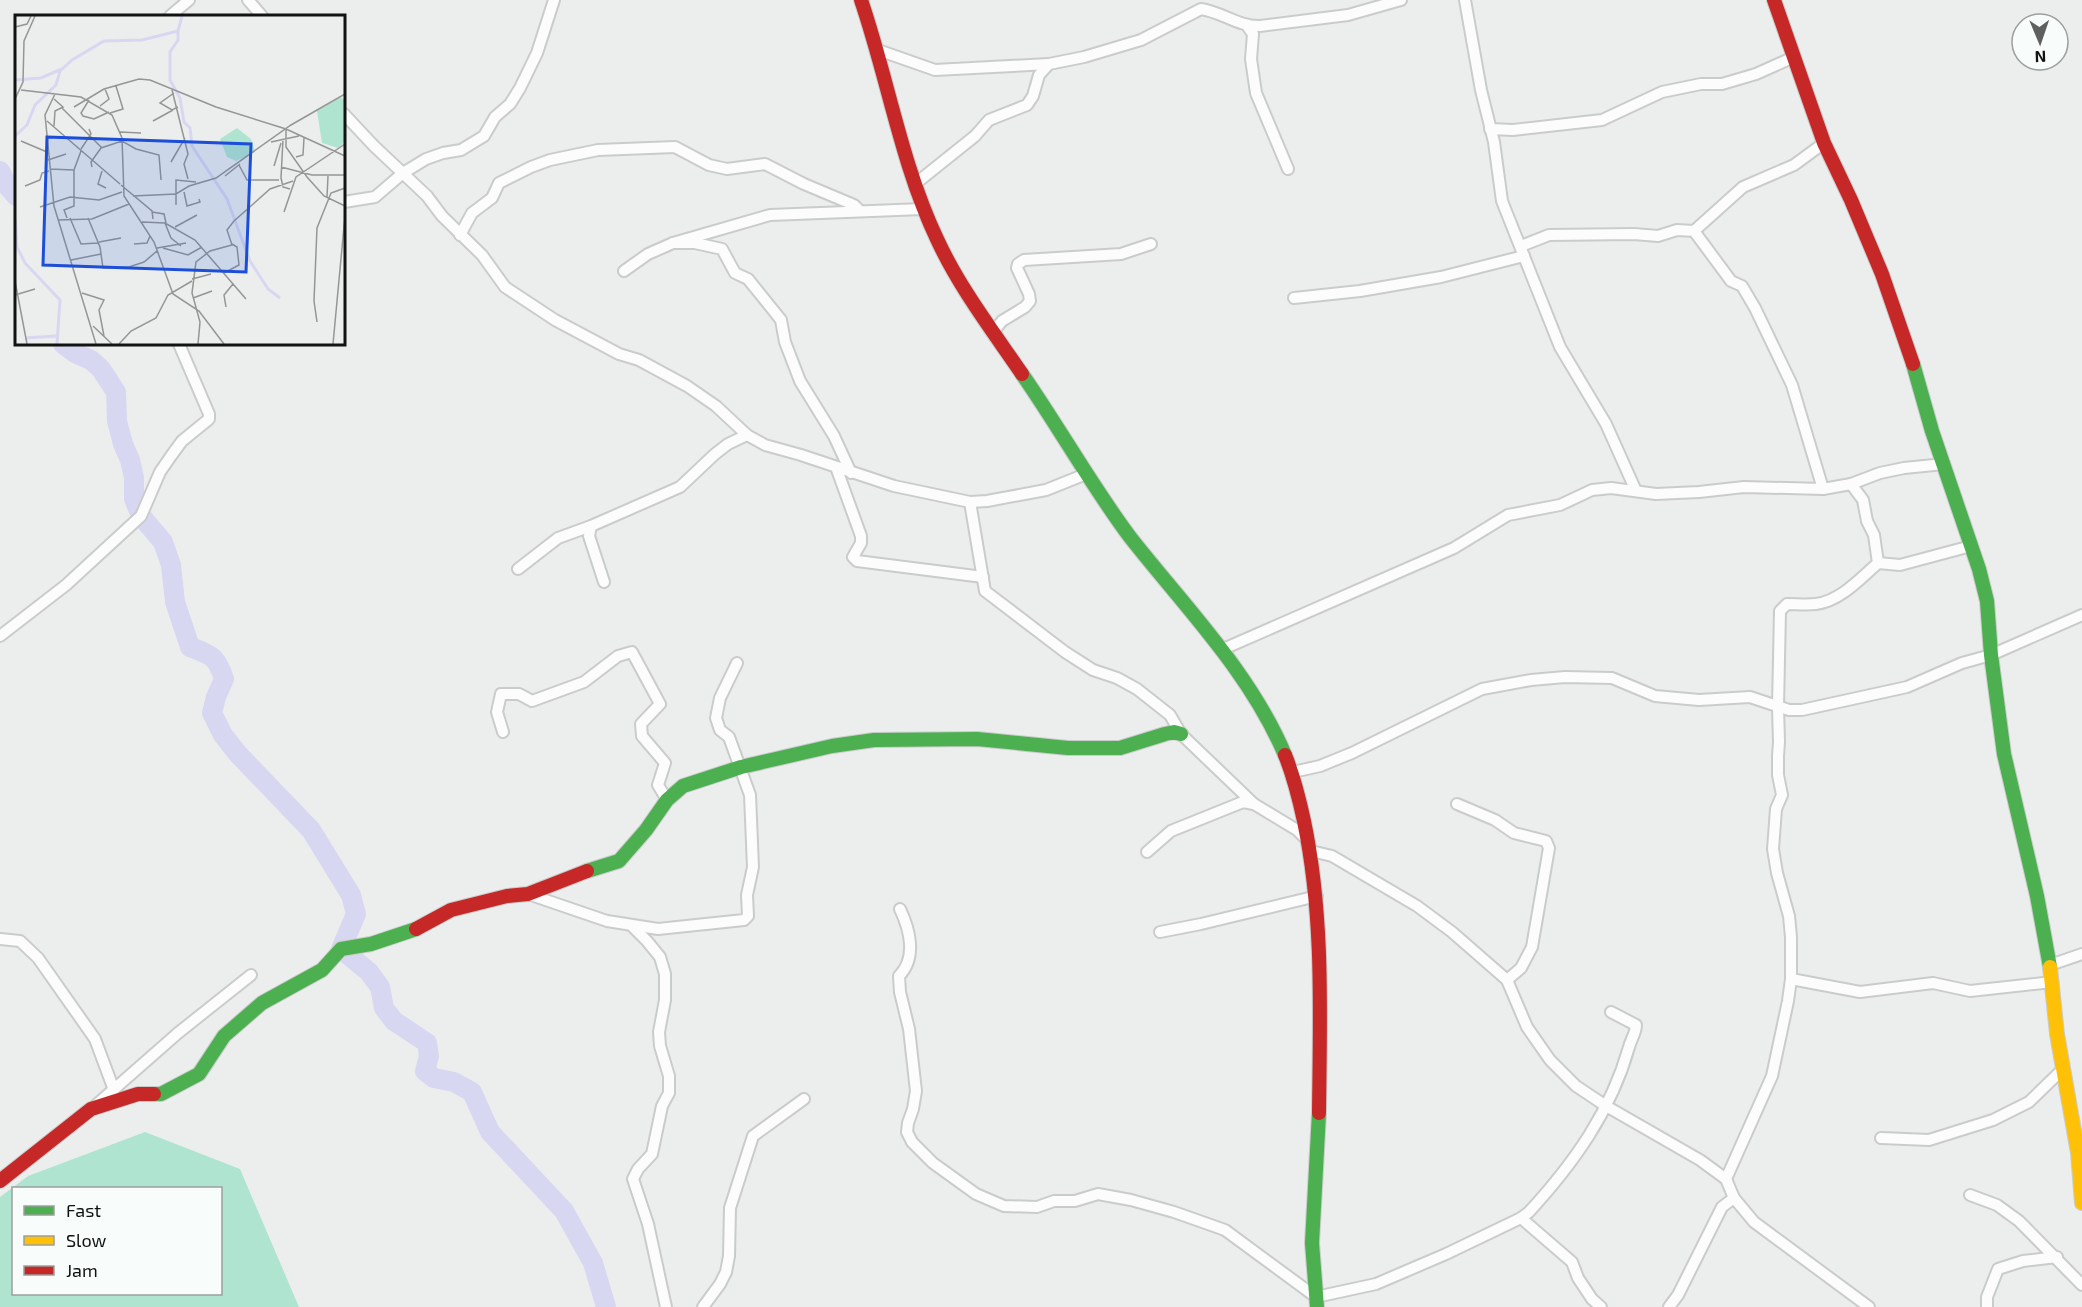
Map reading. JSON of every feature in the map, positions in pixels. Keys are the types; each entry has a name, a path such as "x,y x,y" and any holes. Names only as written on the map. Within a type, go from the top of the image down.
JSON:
{"street":[{"path":"172,15 189,0"},
{"path":"248,0 261,15"},
{"path":"345,202 375,197 403,172 426,159 461,150 484,136 495,117 510,104 520,88 537,53 554,0"},
{"path":"861,0 878,50 923,209 954,271 1069,443 1086,474 1164,581 1221,650 1257,701 1293,772 1310,846 1320,934 1318,1132 1312,1209 1317,1302"},
{"path":"1248,27 1348,15 1401,0"},
{"path":"1465,0 1494,141 1502,201 1560,347 1606,424 1636,490"},
{"path":"1774,0 1824,143 1882,274 1919,380 1932,431 1979,569 1987,602 1991,655 2009,777 2050,965 2063,1069 2080,1153 2082,1203"},
{"path":"878,50 935,70 1049,64 1141,40 1201,9 1219,13 1248,27 1253,34 1251,59 1256,93 1288,169"},
{"path":"1490,129 1514,130 1602,120 1662,92 1701,84 1722,84 1756,74 1794,57"},
{"path":"915,184 975,136 990,120 1027,105 1033,96 1039,75 1049,64"},
{"path":"345,115 427,196 442,216 482,255 505,287 555,320 687,386 716,406 747,435 765,445 801,454 894,486 970,502 1046,490 1086,474"},
{"path":"1293,298 1360,291 1442,277 1523,251 1549,235 1658,236 1677,230 1694,231 1743,187 1794,165 1824,143"},
{"path":"460,235 472,213 492,198 499,183 550,160 598,150 675,147 709,165 727,169 765,164 855,206 859,210"},
{"path":"624,271 648,254 673,243 770,215 923,209"},
{"path":"1694,231 1731,281 1742,286 1755,308 1792,385 1822,489"},
{"path":"673,243 695,243 722,249 735,273 748,279 781,320 785,342 800,381 834,436 851,473"},
{"path":"994,331 1013,312 1030,302 1029,294 1017,268 1018,264 1024,260 1121,254 1151,244"},
{"path":"0,636 66,585 141,516 160,472 171,456 182,441 209,419 209,414 179,345"},
{"path":"518,569 558,538 680,487 715,454 728,444 747,435"},
{"path":"1221,650 1454,548 1508,515 1560,505 1592,490 1611,488 1656,494 1744,487 1822,489 1851,484 1880,473 1944,464"},
{"path":"836,467 861,536 861,543 853,557 857,561 983,577"},
{"path":"1851,484 1863,500 1867,521 1874,535 1878,563"},
{"path":"970,502 985,591 1092,670 1117,678 1137,689 1170,715 1181,734 1254,804 1297,830 1310,846 1332,856 1417,906 1452,932 1506,980 1527,1027 1550,1060 1576,1086 1606,1106 1700,1160 1726,1179 1734,1198 1754,1222 1869,1307"},
{"path":"591,526 589,536 604,582"},
{"path":"1726,1179 1772,1076 1791,979 1789,916 1773,849 1776,809 1782,795 1778,775 1780,611 1787,604 1816,604 1832,600 1878,563 1900,565 1971,546"},
{"path":"1293,772 1320,766 1352,753 1482,689 1531,680 1565,677 1612,678 1655,696 1699,700 1750,697 1778,707 1802,710 1907,687 1962,663 1991,655 2082,615"},
{"path":"503,732 497,712 501,694 519,694 532,701 584,682 618,656 632,652 660,704 641,724 642,736 665,763 658,785 667,800"},
{"path":"528,894 607,921 658,929 744,920 748,916 747,895 753,867 750,795 729,737 720,730 716,718 720,698 737,663"},
{"path":"91,1109 138,1094 161,1094 199,1074 224,1036 262,1003 322,970 341,949 371,944 415,929 451,910 507,896 528,894 568,877 620,861 667,800 683,786 699,780 741,767 832,746 874,740 977,739 1068,748 1120,748 1165,734 1174,732 1181,734"},
{"path":"1147,852 1172,831 1244,802 1254,804"},
{"path":"1457,804 1495,820 1514,832 1546,841 1550,848 1532,947 1521,968 1506,980"},
{"path":"1160,932 1317,896"},
{"path":"900,909 908,925 910,954 907,968 899,976 900,992 909,1029 916,1091 908,1132 912,1142 933,1162 976,1194 1004,1206 1037,1207 1054,1201 1075,1201 1098,1194 1174,1212 1225,1230 1317,1302"},
{"path":"632,926 660,957 665,974 665,1000 659,1032 660,1046 669,1076 669,1093 662,1106 652,1154 638,1168 633,1179 648,1224 666,1307"},
{"path":"0,939 20,941 38,958 95,1039 114,1090"},
{"path":"2050,965 2082,954"},
{"path":"0,1181 91,1109 178,1033 250,975"},
{"path":"1791,979 1860,992 1933,983 1970,991 2052,982"},
{"path":"1317,1302 1376,1284 1446,1254 1521,1218 1542,1198 1576,1156 1606,1106 1623,1070 1636,1029 1634,1023 1611,1012"},
{"path":"1881,1138 1929,1140 1993,1120 2029,1102 2063,1069"},
{"path":"704,1307 726,1272 729,1256 730,1208 753,1136 804,1099"},
{"path":"1970,1195 1997,1205 2010,1214 2057,1257 2082,1285"},
{"path":"1669,1307 1678,1295 1722,1207 1734,1198"},
{"path":"1521,1218 1572,1262 1578,1278 1592,1299 1601,1307"},
{"path":"1987,1307 1987,1297 1998,1269 2023,1261 2057,1257"}],"green space":[{"path":"145,1132 240,1169 299,1307 0,1307 0,1197 12,1188 12,1295 222,1295 222,1187 13,1187 28,1176"}],"waterway":[{"path":"0,171 15,195"},
{"path":"64,345 91,360 101,369 116,392 117,421 134,478 134,499 141,516 163,542 171,565 175,602 190,647 213,658 224,679 212,713 223,735 238,754 311,830 351,895 356,914 341,949 369,972 380,987 384,1008 394,1021 427,1043 429,1056 425,1071 434,1078 454,1082 472,1092 490,1132 564,1211 593,1263 606,1307"}],"traffic: fast":[{"path":"1913,364 1932,431 1979,569 1987,601 1991,655 2004,754 2037,896 2050,967"},
{"path":"1022,374 1130,537 1235,668 1271,725 1285,755"},
{"path":"587,871 619,861 646,830 667,800 683,786 741,767 832,746 874,740 977,739 1068,748 1120,748 1165,734 1174,732 1181,734"},
{"path":"154,1094 161,1094 199,1074 224,1036 262,1003 322,970 341,949 371,944 416,929"},
{"path":"1317,1307 1312,1243 1319,1113"}],"traffic: slow":[{"path":"2050,967 2057,1034 2078,1153 2082,1203"}],"traffic: jam":[{"path":"861,0 904,151 937,239 976,308 1022,374"},
{"path":"1774,0 1824,143 1882,274 1913,364"},
{"path":"1285,755 1304,821 1315,893 1319,966 1319,1113"},
{"path":"416,929 451,910 507,896 528,894 587,871"},
{"path":"0,1181 91,1109 138,1094 154,1094"}]}
